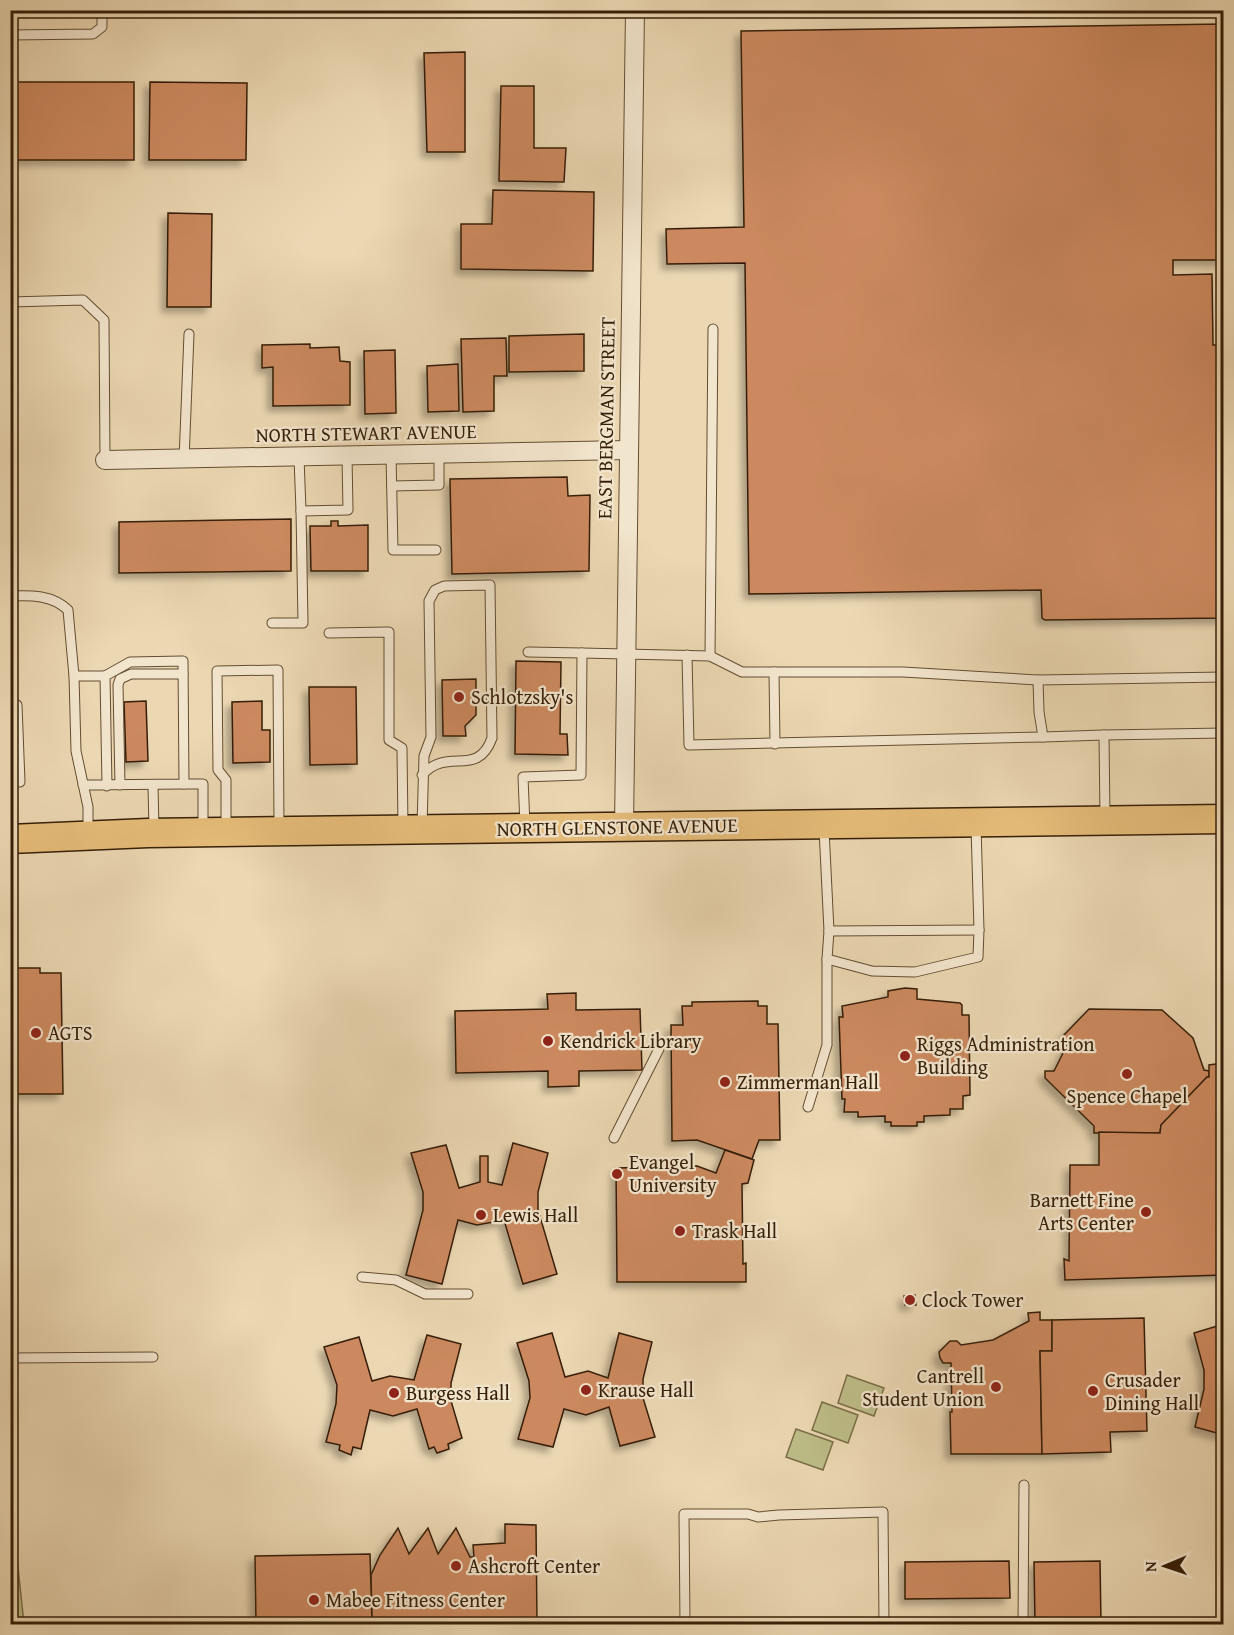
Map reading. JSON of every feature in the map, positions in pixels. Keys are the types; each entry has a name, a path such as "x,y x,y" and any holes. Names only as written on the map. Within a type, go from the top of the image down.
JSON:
{"main road":[{"name":"NORTH GLENSTONE AVENUE","path":"10,839 154,833 1224,819"}],"street":[{"name":"EAST BERGMAN STREET","path":"624,827 635,10"},
{"name":"NORTH STEWART AVENUE","path":"105,460 628,450"}],"lane":[{"path":"10,35 93,34 102,27 102,10"},
{"path":"10,302 82,300 104,320 105,460"},
{"path":"710,656 713,329"},
{"path":"184,460 189,334"},
{"path":"392,486 439,485 439,454"},
{"path":"392,455 393,550 436,550"},
{"path":"301,512 348,510 347,456"},
{"path":"272,623 303,622 299,457"},
{"path":"413,830 424,756 431,737 429,601 435,590 444,586 490,585 492,738 490,744 479,758 443,761 431,766 422,775"},
{"path":"10,597 30,595 49,598 61,603 68,610 74,676 76,751 88,807 88,836"},
{"path":"329,633 389,632 389,740 402,748 413,830"},
{"path":"528,652 710,656 742,672 903,672 1038,680 1224,677"},
{"path":"525,828 523,777 581,775 582,653"},
{"path":"687,655 689,745 1224,733"},
{"path":"74,676 105,676 130,662 183,661 184,784"},
{"path":"215,832 226,780 218,770 217,671 243,670 278,670 279,831"},
{"path":"774,672 775,744"},
{"path":"120,785 118,685 120,679 131,674 183,674"},
{"path":"105,676 106,786"},
{"path":"1038,680 1039,712 1043,737"},
{"path":"10,705 17,705 14,742 20,782 10,782"},
{"path":"1104,735 1105,820"},
{"path":"83,785 203,784 215,832"},
{"path":"153,785 154,833"},
{"path":"827,959 872,972 915,972 978,957 975,821"},
{"path":"808,1107 827,1045 829,932 824,823"},
{"path":"829,932 979,930"},
{"path":"614,1138 659,1048"},
{"path":"362,1277 396,1280 425,1294 468,1294"},
{"path":"10,1358 153,1357"},
{"path":"1023,1624 1024,1485"},
{"path":"685,1624 684,1514 748,1514 758,1517 883,1512 884,1624"}],"green space":[{"path":"847,1375 884,1388 874,1416 838,1403"},
{"path":"822,1402 858,1415 848,1443 812,1430"},
{"path":"796,1429 833,1442 823,1470 786,1457"},
{"path":"12,1511 24,1624 11,1624"}],"building":[{"path":"1224,24 1224,260 1173,260 1173,275 1212,274 1213,345 1224,345 1224,618 1045,620 1042,618 1041,590 749,594 745,263 667,264 666,229 744,227 741,31"},
{"path":"465,52 465,152 427,152 424,53"},
{"path":"10,82 134,82 134,160 10,160"},
{"path":"150,82 247,83 246,160 149,160"},
{"path":"501,86 534,86 534,148 566,148 564,182 499,181"},
{"path":"493,190 594,192 593,271 461,269 461,224 492,224"},
{"path":"168,213 212,214 211,307 167,307"},
{"path":"584,334 584,371 509,372 509,336"},
{"path":"506,338 507,376 494,376 494,411 463,412 461,339"},
{"path":"310,344 310,348 339,347 340,361 350,362 350,405 273,406 273,367 262,368 262,345"},
{"path":"395,350 396,413 365,414 364,351"},
{"path":"458,364 459,411 428,412 427,366"},
{"path":"567,477 568,496 590,495 589,571 452,574 450,479"},
{"path":"291,519 291,571 119,573 119,522"},
{"path":"331,521 338,521 338,526 368,525 368,571 311,571 310,526 331,526"},
{"path":"516,661 561,662 560,734 567,734 568,755 515,754"},
{"name":"Schlotzsky's","path":"476,679 476,715 465,726 466,736 443,736 442,680"},
{"path":"309,687 356,687 357,764 310,765"},
{"path":"146,701 148,761 126,762 124,702"},
{"path":"262,701 262,730 270,730 270,762 233,763 232,702"},
{"name":"AGTS","path":"17,968 40,968 40,973 61,973 63,1094 10,1094 10,973 17,973"},
{"name":"Riggs Administration Building","path":"905,988 917,989 917,999 960,1003 962,1015 969,1015 970,1095 963,1096 963,1109 950,1109 950,1115 924,1116 924,1122 917,1122 917,1126 891,1126 891,1122 885,1122 885,1116 858,1117 858,1112 844,1112 839,1017 843,1017 842,1006 888,997 888,991"},
{"name":"Kendrick Library","path":"576,993 576,1010 640,1009 642,1070 579,1071 579,1086 548,1087 548,1071 456,1073 455,1011 548,1009 547,994"},
{"name":"Zimmerman Hall","path":"758,1001 758,1006 767,1006 767,1024 778,1024 780,1140 759,1140 752,1159 697,1140 672,1141 671,1025 683,1025 682,1006 692,1006 692,1002"},
{"name":"Spence Chapel","path":"1089,1009 1162,1010 1193,1038 1204,1070 1209,1071 1209,1077 1161,1125 1160,1133 1094,1133 1094,1126 1045,1078 1045,1071 1054,1071 1068,1043 1062,1037"},
{"name":"Barnett Fine Arts Center","path":"1216,1064 1224,1067 1224,1275 1065,1280 1064,1259 1069,1261 1070,1165 1099,1165 1099,1132 1160,1133 1161,1125 1209,1077 1209,1065"},
{"name":"Lewis Hall","path":"513,1143 548,1153 538,1192 538,1210 557,1274 523,1284 504,1220 477,1225 458,1220 442,1284 406,1275 423,1210 423,1192 411,1153 446,1145 459,1188 480,1182 480,1156 488,1156 488,1182 502,1185"},
{"name":"Trask Hall","path":"725,1150 754,1160 748,1183 742,1184 743,1264 746,1263 746,1282 617,1282 616,1168 697,1166 716,1173"},
{"name":"Clock Tower","path":"915,1295 916,1305 905,1305 904,1296"},
{"name":"Cantrell Student Union","path":"1040,1312 1040,1320 1052,1320 1052,1351 1040,1351 1042,1454 951,1454 951,1363 943,1363 939,1352 950,1341 957,1341 961,1345 993,1340 1029,1321 1028,1313"},
{"name":"Crusader Dining Hall","path":"1144,1318 1147,1431 1110,1432 1111,1452 1042,1454 1040,1351 1052,1351 1052,1320"},
{"path":"1224,1324 1224,1435 1195,1427 1204,1389 1204,1370 1194,1333"},
{"name":"Krause Hall","path":"552,1333 565,1377 588,1371 608,1378 619,1333 652,1342 643,1379 643,1398 655,1437 620,1446 609,1407 586,1415 564,1409 553,1447 518,1439 530,1398 529,1381 517,1343"},
{"name":"Burgess Hall","path":"427,1335 461,1344 451,1383 451,1401 462,1438 448,1444 449,1449 437,1453 434,1447 429,1449 417,1409 393,1416 370,1410 361,1449 353,1447 351,1455 339,1450 340,1445 326,1442 336,1404 337,1385 324,1347 359,1337 372,1381 390,1376 414,1380"},
{"name":"Ashcroft Center","path":"505,1524 536,1525 537,1624 372,1624 371,1575 380,1555 398,1528 409,1554 428,1528 438,1554 456,1528 470,1557 474,1557 473,1545 505,1543"},
{"name":"Mabee Fitness Center","path":"370,1554 372,1624 256,1624 255,1556"},
{"path":"1009,1561 1010,1598 905,1599 905,1562"},
{"path":"1100,1561 1101,1624 1035,1624 1034,1562"}],"place":[{"name":"Schlotzsky's","path":"459,697"},
{"name":"AGTS","path":"36,1033"},
{"name":"Kendrick Library","path":"548,1041"},
{"name":"Riggs Administration Building","path":"905,1056"},
{"name":"Spence Chapel","path":"1127,1074"},
{"name":"Zimmerman Hall","path":"725,1082"},
{"name":"Evangel University","path":"617,1174"},
{"name":"Barnett Fine Arts Center","path":"1146,1212"},
{"name":"Lewis Hall","path":"481,1215"},
{"name":"Trask Hall","path":"680,1231"},
{"name":"Clock Tower","path":"910,1300"},
{"name":"Cantrell Student Union","path":"996,1387"},
{"name":"Krause Hall","path":"586,1390"},
{"name":"Crusader Dining Hall","path":"1093,1391"},
{"name":"Burgess Hall","path":"394,1393"},
{"name":"Ashcroft Center","path":"456,1566"},
{"name":"Mabee Fitness Center","path":"314,1600"}]}
